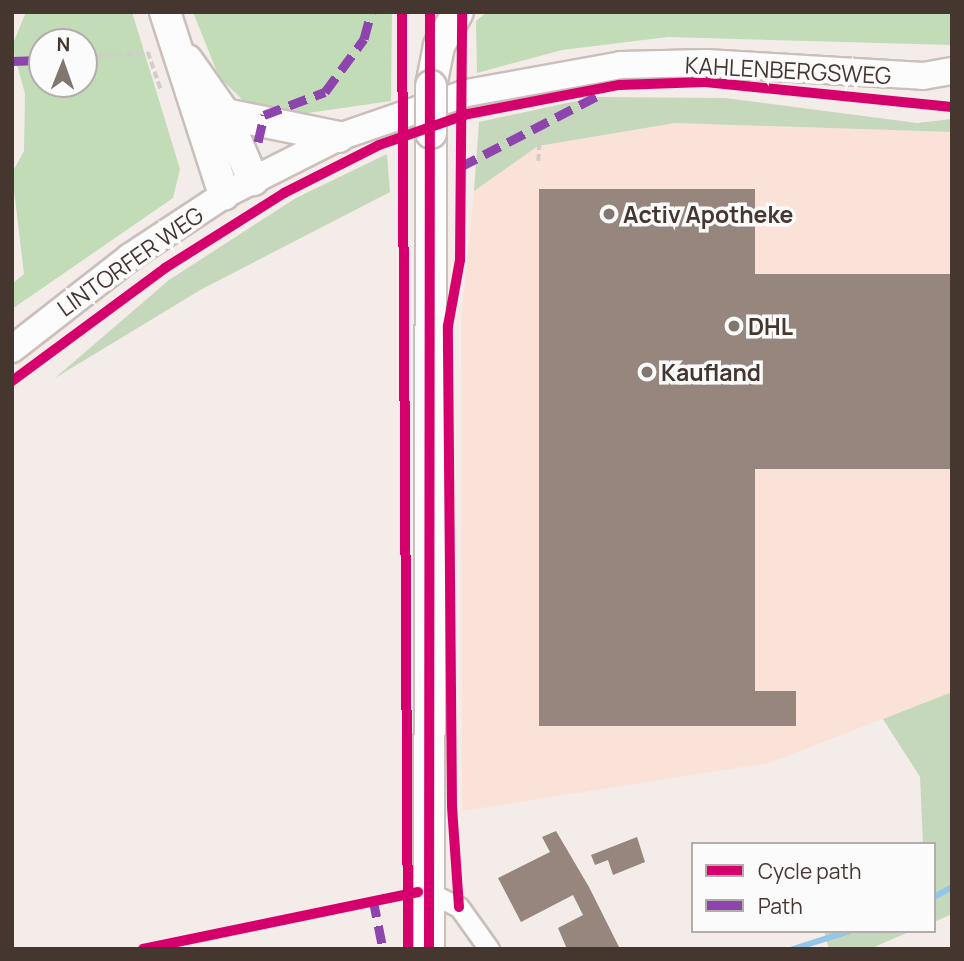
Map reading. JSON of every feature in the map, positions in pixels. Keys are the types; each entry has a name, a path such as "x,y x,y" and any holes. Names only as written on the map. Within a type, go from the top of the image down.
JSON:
{"main road":[{"path":"165,12 181,51 195,120 224,195"},
{"path":"429,949 430,12"},
{"path":"431,86 439,46 458,12"},
{"path":"181,51 225,114 253,180"},
{"name":"KAHLENBERGSWEG","path":"253,180 339,137 467,93 621,65 706,63 923,76 952,71"},
{"name":"KAHLENBERGSWEG","path":"923,76 952,85"},
{"path":"225,114 339,137"},
{"name":"LINTORFER WEG","path":"12,349 130,257 224,195 253,180"}],"street":[{"path":"428,891 458,907 489,949"}],"path":[{"path":"98,57 148,52 166,103"},
{"path":"538,161 540,129"}],"shaded area":[{"path":"675,123 952,132 952,692 769,763 462,811 461,320 474,191 538,146"}],"green space":[{"path":"26,12 132,12 180,169 173,198 12,309 12,284 24,274 12,173 24,151 25,94 12,46"},
{"path":"193,12 392,12 391,101 287,116 249,106 219,77"},
{"path":"487,12 952,12 952,45 668,37 562,50 477,73 476,21"},
{"path":"595,97 725,98 917,123 952,119 952,132 675,123 538,146 474,191 479,122"},
{"path":"387,154 390,192 202,289 55,378 169,280 296,198"},
{"path":"952,692 952,914 936,921 936,842 923,842 920,777 883,719"},
{"path":"825,933 906,933 870,949 829,949"}],"building":[{"name":"Kaufland","path":"539,189 755,189 755,274 952,274 952,469 755,469 755,691 796,691 796,726 539,726"},
{"path":"556,831 589,887 619,947 567,949 558,928 583,915 573,895 521,922 498,878 550,852 542,837"},
{"path":"637,837 645,862 613,875 608,860 595,865 591,855"}],"waterway":[{"path":"936,896 952,887"},
{"path":"793,949 844,933"}],"marked path":[{"path":"258,142 264,115 325,92 364,39 371,12"},
{"path":"12,61 28,60"},
{"path":"460,167 603,93"},
{"path":"373,899 383,949"}],"cycle path":[{"path":"402,12 408,949"},
{"path":"429,949 430,12"},
{"path":"459,907 452,806 448,326 460,260 462,12"},
{"path":"12,381 165,268 284,193 379,145 468,114 619,85 705,82 952,107"},
{"path":"143,949 418,892"}],"place":[{"name":"Activ Apotheke","path":"609,214"},
{"name":"DHL","path":"734,326"},
{"name":"Kaufland","path":"647,372"}]}
